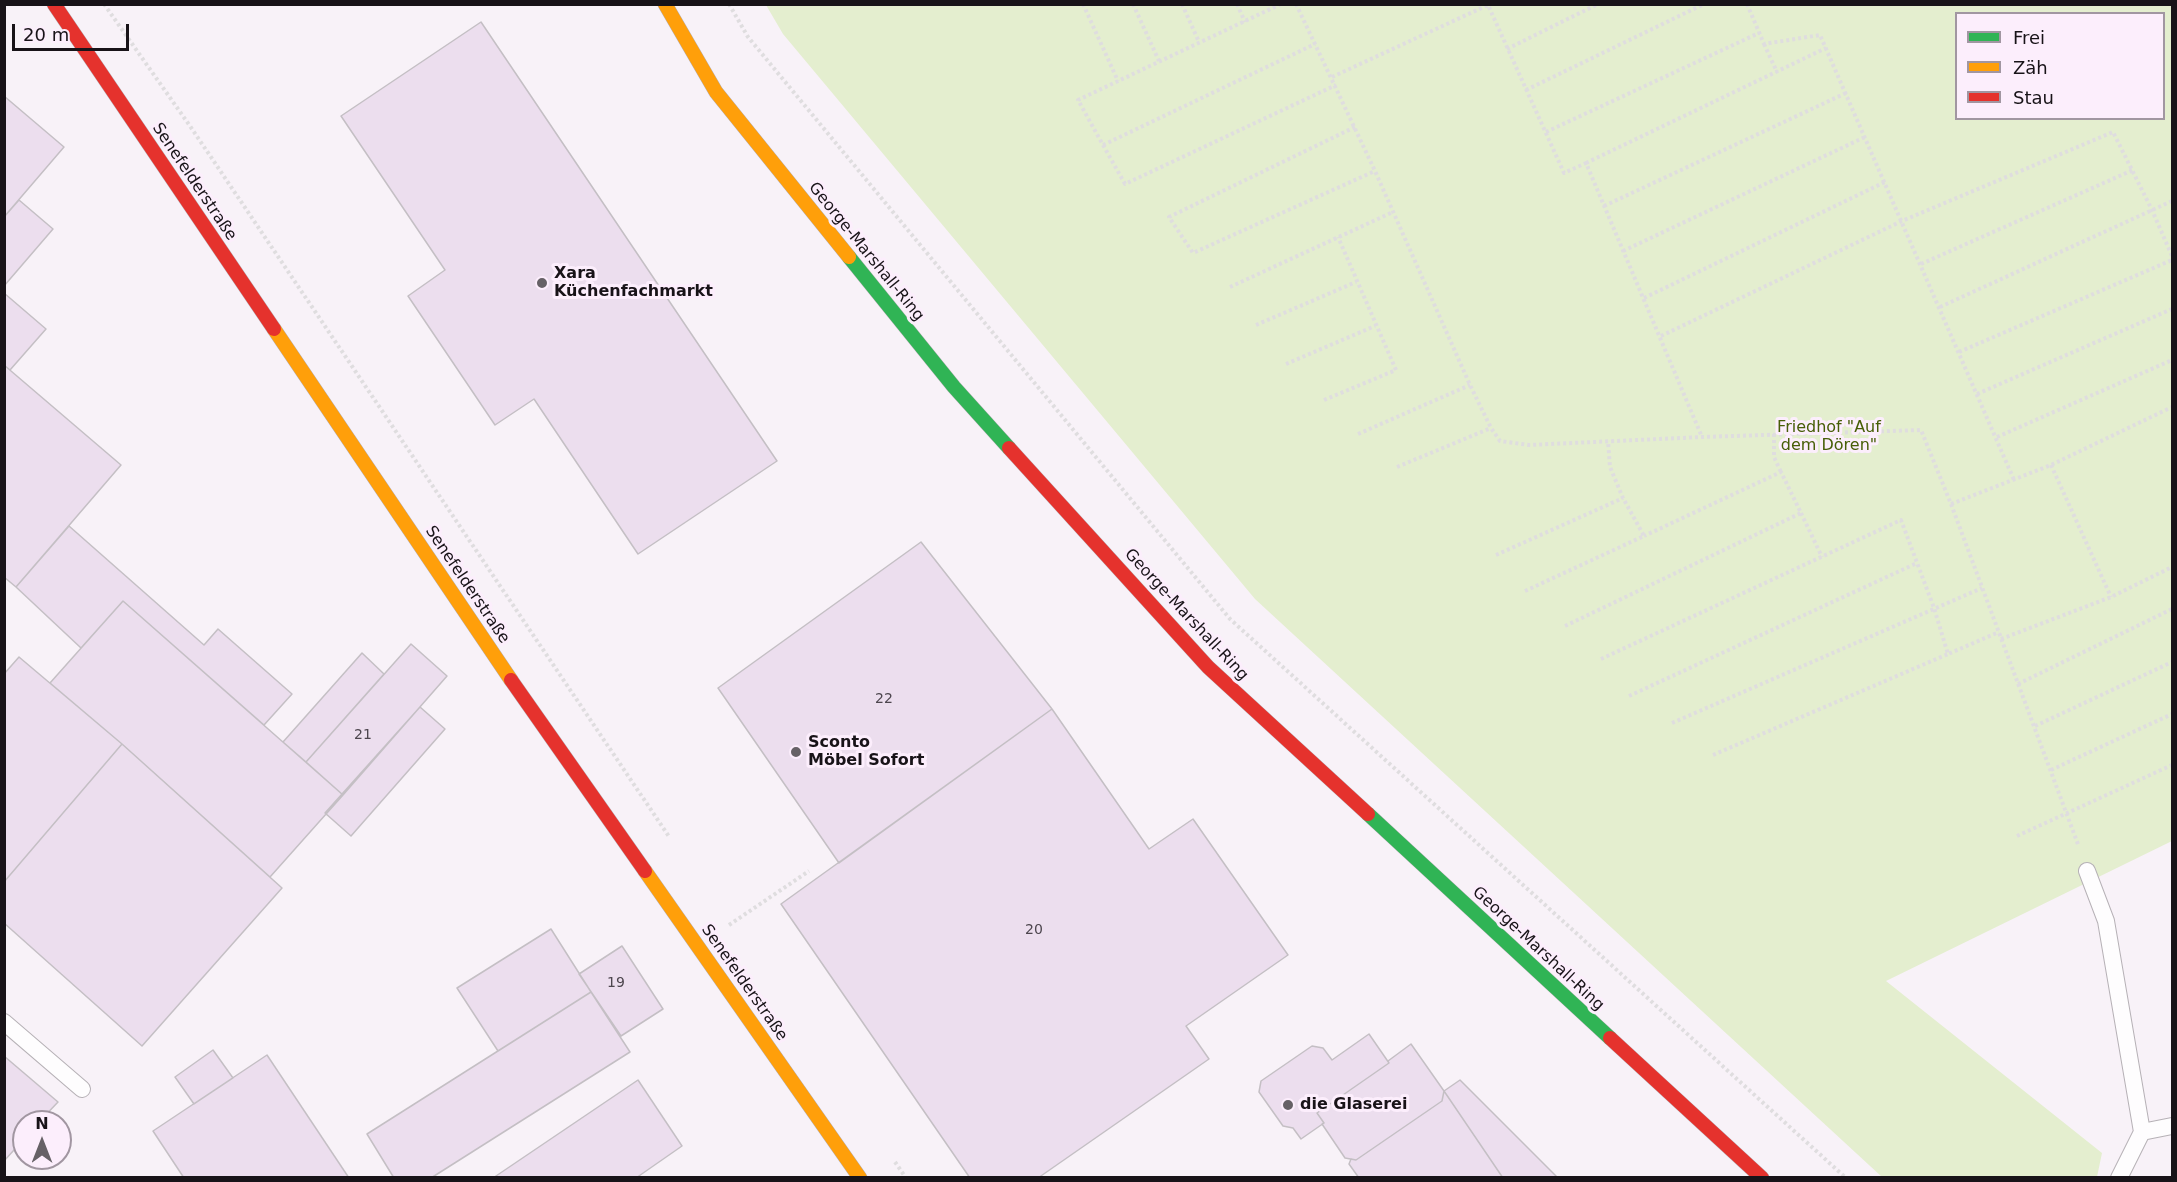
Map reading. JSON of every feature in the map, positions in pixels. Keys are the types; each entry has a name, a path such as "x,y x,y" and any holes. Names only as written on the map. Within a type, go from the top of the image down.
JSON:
{"main road":[{"name":"Senefelderstraße","path":"54,4 518,689 860,1178"},
{"name":"George-Marshall-Ring","path":"665,4 716,92 954,387 1208,667 1762,1178"}],"lane":[{"path":"2087,871 2106,921 2142,1132 2119,1178"},
{"path":"4,1022 82,1089"},
{"path":"2142,1132 2172,1126"}],"path":[{"path":"104,4 190,126 677,848"},
{"path":"729,4 748,37 1230,619 1846,1178"},
{"path":"1083,4 1118,81"},
{"path":"1133,4 1159,61"},
{"path":"1182,4 1199,42"},
{"path":"1237,4 1245,22"},
{"path":"1281,4 1078,100 1125,184 1336,85"},
{"path":"1296,4 1336,85 1470,385 1500,441 1529,445 1921,430 2068,814"},
{"path":"1507,49 1599,4"},
{"path":"1526,90 1704,4"},
{"path":"1746,4 1777,72"},
{"path":"1332,77 1488,5 1563,173 1827,48"},
{"path":"1546,132 1759,33"},
{"path":"1764,44 1820,35 2014,480"},
{"path":"1103,145 1315,44"},
{"path":"1604,206 1846,93"},
{"path":"1355,127 1169,217 1194,253 1375,171"},
{"path":"1661,336 1902,221 2113,132 2172,256"},
{"path":"1623,251 1865,137"},
{"path":"1586,163 1702,437"},
{"path":"1921,264 2133,170"},
{"path":"1644,298 1885,182"},
{"path":"1940,307 2172,201"},
{"path":"1230,287 1394,212"},
{"path":"1324,400 1396,370 1338,237"},
{"path":"1959,352 2172,261"},
{"path":"1256,325 1356,282"},
{"path":"1977,394 2172,309"},
{"path":"1286,364 1375,326"},
{"path":"1996,437 2172,360"},
{"path":"1358,434 1470,385"},
{"path":"1951,504 2051,465 2172,407"},
{"path":"1397,467 1491,428"},
{"path":"1774,434 1774,457 1822,557"},
{"path":"1608,441 1610,467 1623,498 1644,536"},
{"path":"2051,465 2111,597"},
{"path":"1525,591 1781,472"},
{"path":"1496,555 1623,498"},
{"path":"1565,626 1802,513"},
{"path":"1602,658 1901,520 1934,608 1948,654"},
{"path":"1629,696 1917,563"},
{"path":"2001,639 2111,597 2172,567"},
{"path":"1672,723 1982,588"},
{"path":"2018,684 2172,609"},
{"path":"1713,756 1999,632"},
{"path":"2035,726 2172,662"},
{"path":"2051,770 2172,714"},
{"path":"2017,836 2172,765"},
{"path":"722,916 729,925 808,871"},
{"path":"892,1158 906,1178"}],"green space":[{"name":"Friedhof \"Auf dem Dören\"","path":"766,5 2172,5 2172,841 1886,981 2102,1153 2097,1177 1882,1177 1255,599 783,34"}],"building":[{"name":"Xara Küchenfachmarkt","path":"481,22 777,461 638,554 534,399 495,425 408,296 445,270 341,116"},
{"path":"4,96 64,147 4,217"},
{"path":"19,200 53,229 4,286 4,217"},
{"path":"4,293 46,329 10,370 4,365"},
{"path":"4,365 121,465 16,587 4,577"},
{"path":"69,526 204,645 218,629 292,694 264,725 123,601 81,648 16,587"},
{"path":"921,542 1052,709 839,863 718,688"},
{"path":"123,601 343,795 270,877 122,744 50,683"},
{"path":"411,644 447,676 343,795 306,762"},
{"path":"362,653 384,674 306,762 283,742"},
{"path":"19,657 122,744 4,882 4,674"},
{"path":"420,707 445,729 351,836 325,813"},
{"path":"1052,709 1149,849 1193,819 1288,955 1186,1026 1209,1059 1038,1178 970,1178 781,904"},
{"path":"122,744 282,888 142,1046 4,923 4,882"},
{"path":"551,929 591,992 498,1051 457,988"},
{"path":"622,946 663,1009 621,1036 579,974"},
{"path":"591,992 630,1052 431,1178 394,1178 367,1134"},
{"path":"1369,1034 1389,1063 1317,1113 1324,1123 1301,1139 1293,1128 1283,1126 1259,1092 1261,1081 1312,1046 1323,1048 1332,1060"},
{"path":"1411,1044 1444,1091 1442,1101 1356,1160 1345,1158 1317,1113 1389,1063 1388,1061"},
{"path":"213,1050 233,1078 194,1104 175,1077"},
{"path":"267,1055 349,1178 184,1178 153,1131"},
{"path":"4,1056 58,1102 50,1110 12,1110 12,1152 4,1161"},
{"path":"638,1080 682,1146 636,1178 493,1178"},
{"path":"1460,1080 1558,1178 1503,1178 1444,1091"},
{"path":"1444,1091 1503,1178 1359,1178 1349,1164 1351,1159 1356,1160 1442,1101"}],"traffic: fast":[{"path":"849,257 954,387 1009,448"},
{"path":"1368,814 1610,1038"}],"traffic: slow":[{"path":"665,4 716,92 849,257"},
{"path":"274,329 511,680"},
{"path":"645,871 860,1178"}],"traffic: jam":[{"path":"54,4 274,329"},
{"path":"1009,448 1208,667 1368,814"},
{"path":"511,680 645,871"},
{"path":"1610,1038 1762,1178"}],"place":[{"name":"Xara Küchenfachmarkt","path":"542,283"},
{"name":"Sconto Möbel Sofort","path":"796,752"},
{"name":"die Glaserei","path":"1288,1105"}]}
